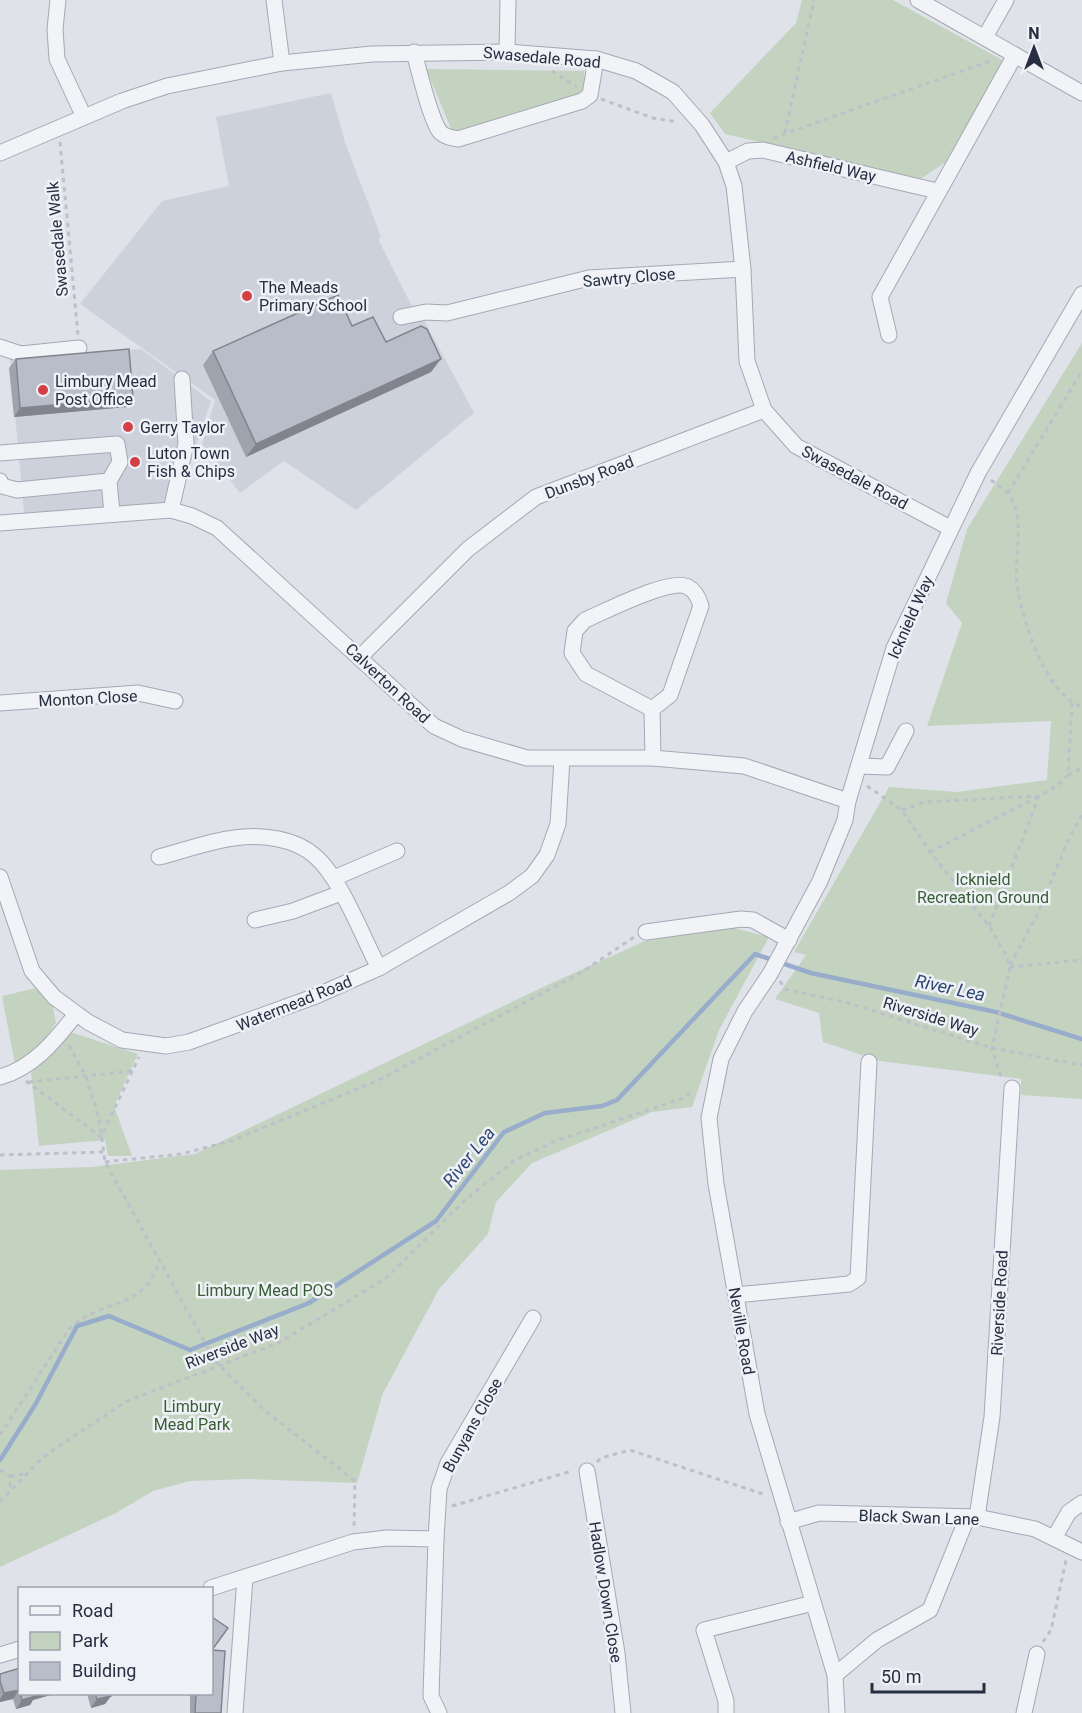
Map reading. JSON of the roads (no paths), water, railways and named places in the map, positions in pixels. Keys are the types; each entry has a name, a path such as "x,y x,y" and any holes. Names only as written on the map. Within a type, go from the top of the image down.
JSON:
{"street":[{"path":"58,0 55,29 57,59 84,117"},
{"path":"274,0 282,63"},
{"path":"507,52 508,0"},
{"path":"918,0 1082,93"},
{"path":"985,37 1006,0"},
{"path":"414,52 421,80 440,131 447,137 458,139 582,101 590,95 596,59"},
{"name":"Swasedale Road","path":"0,153 84,117 167,86 282,63 414,52 507,52 596,59 636,71 673,92 702,125 726,162 734,186 743,269 747,361 764,410 796,446 950,528"},
{"path":"889,335 880,297 1013,54"},
{"name":"Ashfield Way","path":"726,162 748,151 763,150 937,191"},
{"name":"Sawtry Close","path":"401,317 426,312 447,313 589,278 743,269"},
{"name":"Icknield Way","path":"779,956 820,881 845,820 848,801 894,648 978,473 1082,294"},
{"path":"0,347 21,354 79,348"},
{"path":"171,510 186,444 182,379"},
{"name":"Dunsby Road","path":"360,657 468,549 536,497 764,410"},
{"path":"0,453 117,444 120,462 109,481 112,513"},
{"path":"0,481 2,486 17,490 109,481"},
{"name":"Calverton Road","path":"0,523 171,510 192,516 217,528 435,726 497,752 527,758 653,758 744,766 848,801"},
{"path":"671,584 687,586 698,596 701,606 670,695 652,709 586,674 572,653 575,631 585,620 671,584"},
{"name":"Monton Close","path":"0,703 138,693 175,701"},
{"path":"652,709 653,758"},
{"path":"857,772 887,767 906,731"},
{"name":"Watermead Road","path":"0,877 32,971 54,997 76,1014 122,1040 145,1045 166,1046 189,1042 316,996 379,968 462,921 532,876 547,855 558,824 562,759"},
{"path":"159,857 233,838 260,836 290,842 316,856 334,878 379,968"},
{"path":"334,878 397,851"},
{"path":"255,920 293,911 341,893"},
{"path":"646,932 741,919 753,920 789,940"},
{"name":"Neville Road","path":"779,956 775,977 746,1011 721,1059 709,1118 716,1184 757,1414 834,1675 837,1713"},
{"path":"0,1077 21,1077 76,1014"},
{"path":"736,1295 849,1284 858,1278 869,1062"},
{"name":"Riverside Road","path":"834,1675 877,1640 930,1610 972,1517 992,1417 1012,1088"},
{"name":"Bunyans Close","path":"439,1713 431,1696 436,1539 440,1489 448,1463 533,1318"},
{"name":"Hadlow Down Close","path":"587,1471 617,1653 623,1713"},
{"path":"1054,1538 1069,1512 1082,1503"},
{"name":"Black Swan Lane","path":"788,1522 819,1513 972,1517 1035,1529 1075,1549"},
{"path":"213,1587 354,1542 387,1538 436,1539"},
{"path":"235,1713 245,1578"},
{"path":"726,1713 726,1701 704,1630 813,1603"},
{"path":"0,1655 18,1650"},
{"path":"1024,1713 1037,1654"}],"waterway":[{"name":"River Lea","path":"0,1460 35,1405 77,1326 109,1316 190,1350 309,1303 436,1221 504,1132 545,1113 602,1106 617,1100 755,954 811,973 996,1012 1082,1039"}],"place":[{"name":"The Meads Primary School","path":"247,296"},
{"name":"Limbury Mead Post Office","path":"43,390"},
{"name":"Gerry Taylor","path":"128,427"},
{"name":"Luton Town Fish & Chips","path":"135,462"}],"park label":[{"name":"Icknield Recreation Ground","path":"983,888"},
{"name":"Limbury Mead POS","path":"265,1290"},
{"name":"Limbury Mead Park","path":"192,1415"}]}
